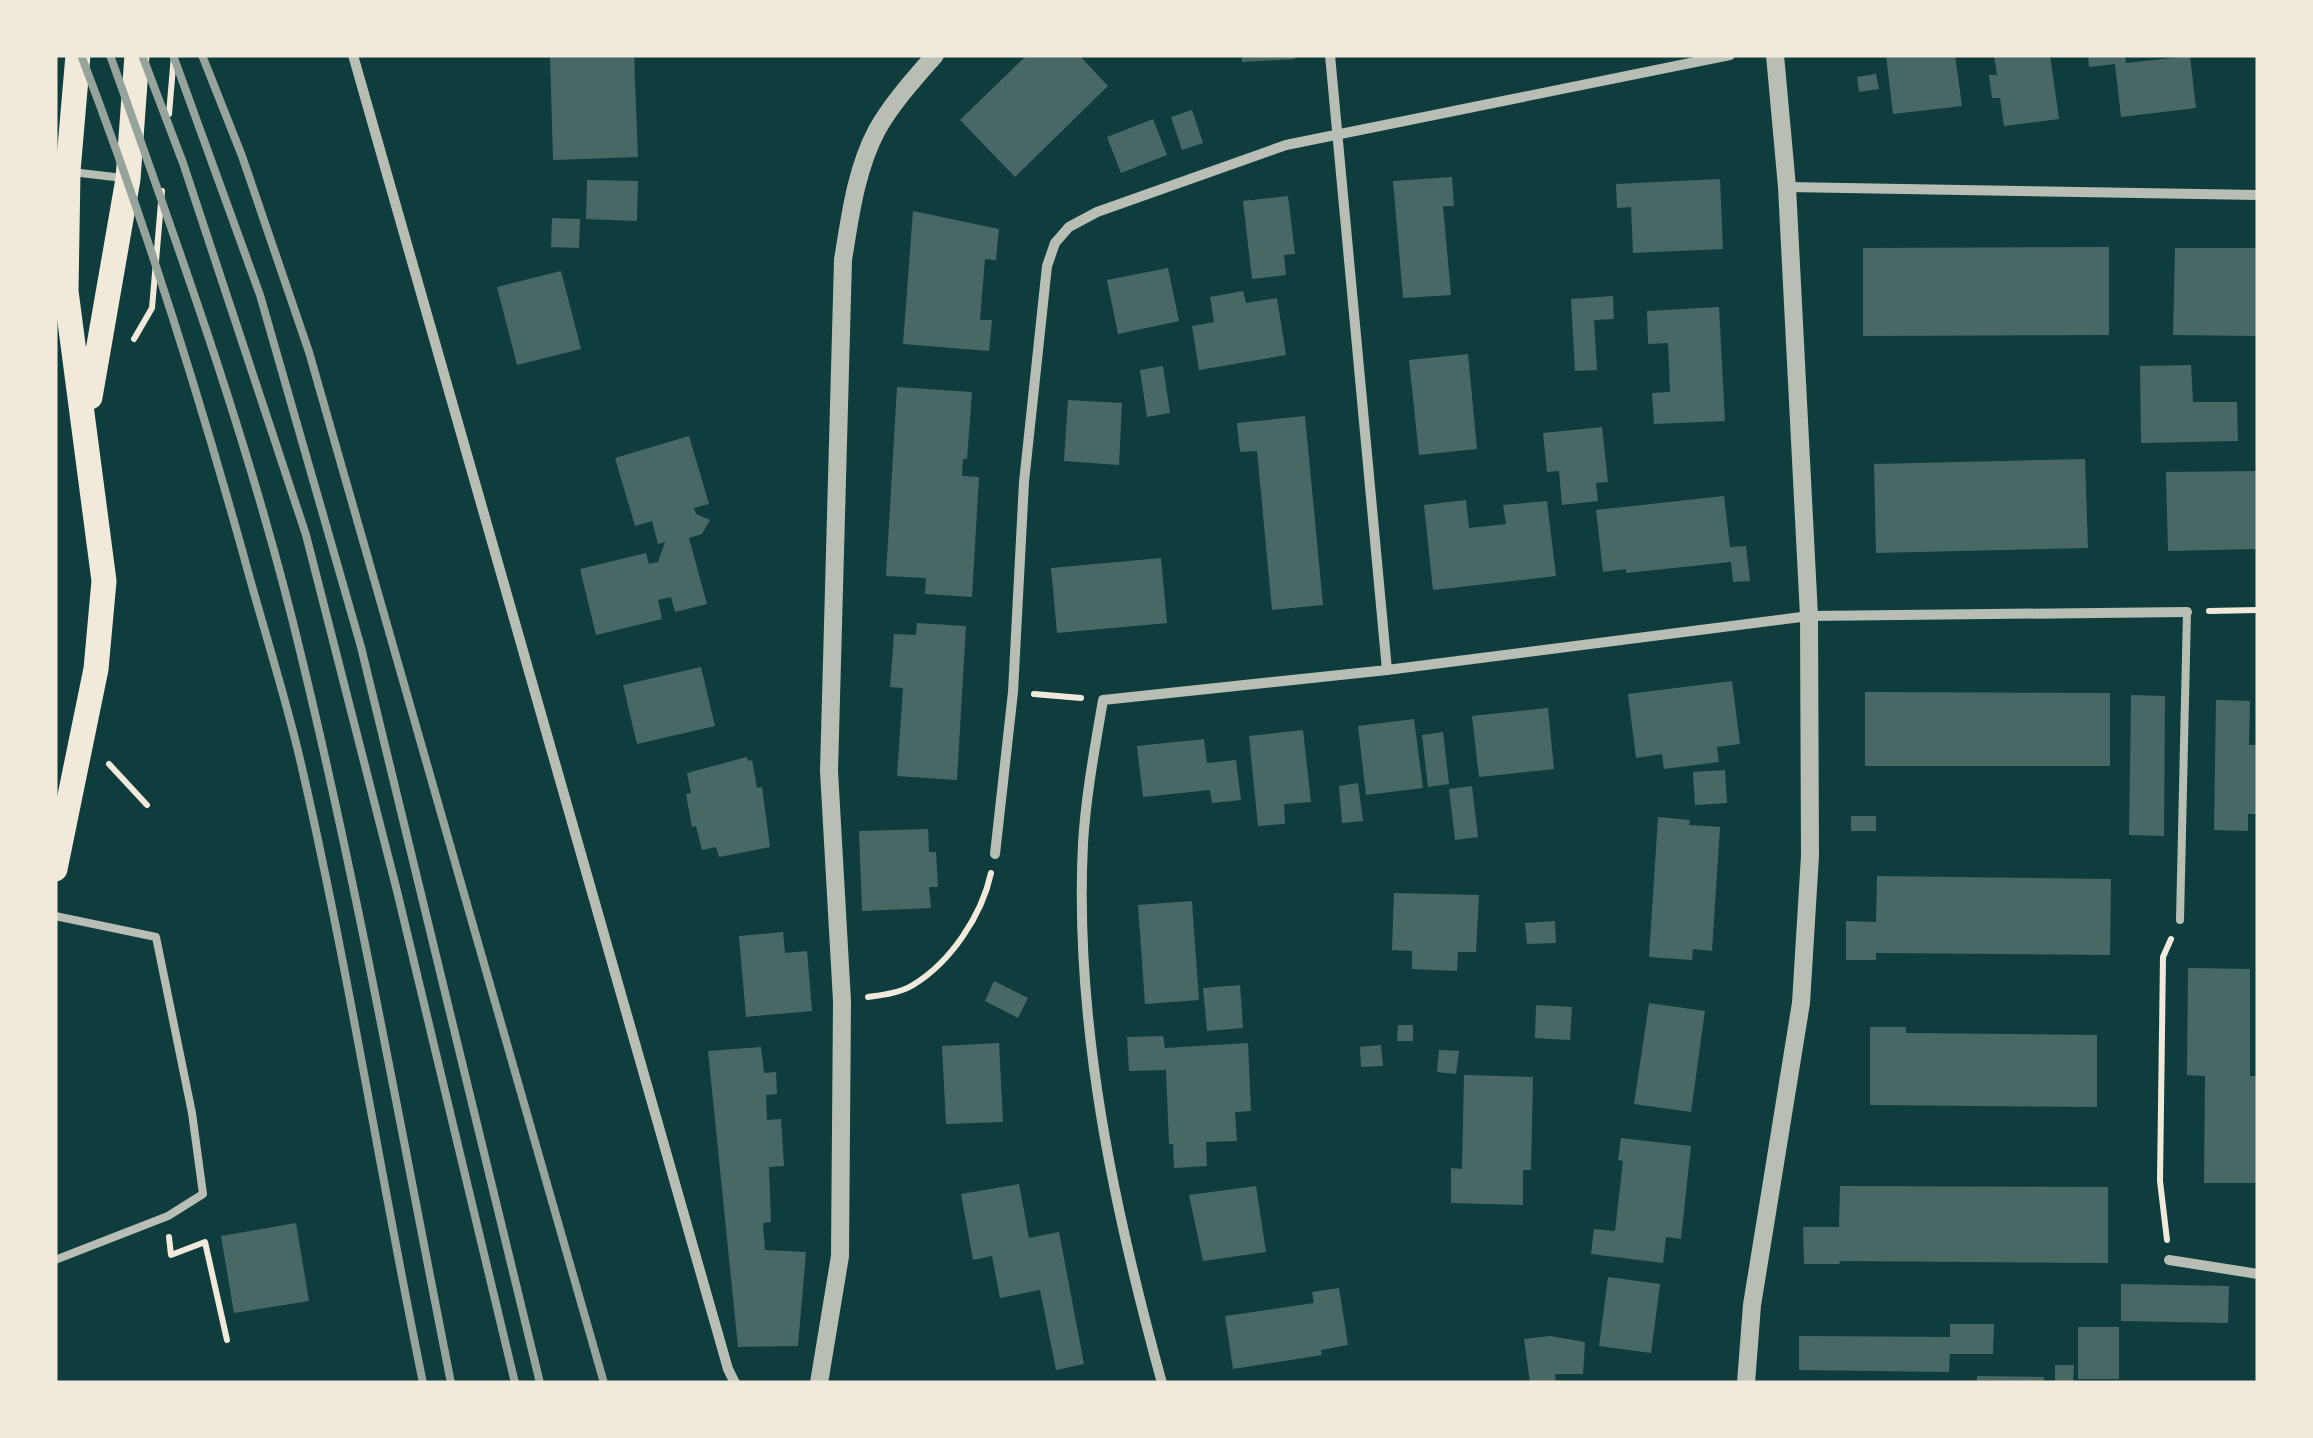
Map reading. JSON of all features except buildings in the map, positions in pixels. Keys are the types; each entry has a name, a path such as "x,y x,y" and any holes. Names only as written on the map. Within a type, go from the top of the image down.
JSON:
{"main road":[{"path":"55,869 84,738 102,626 104,581 66,290 61,166 78,55"},
{"path":"86,422 128,179 137,55"}],"street":[{"path":"352,55 722,1350 735,1383"},
{"path":"819,1383 840,1256 842,1001 828,771 843,260 854,194 876,131 935,55"},
{"path":"1330,55 1387,670"},
{"path":"995,854 1012,692 1035,361 1047,266 1055,243 1070,228 1098,212 1232,162 1335,133 1730,55"},
{"path":"1746,1383 1752,1305 1801,1003 1808,926 1809,616 1787,186 1775,55"},
{"path":"1787,186 2258,195"},
{"path":"1162,1383 1140,1306 1107,1147 1085,986 1083,840 1103,700 1387,670 1809,616 2187,612"},
{"path":"2169,1260 2258,1274"}],"lane":[{"path":"61,166 128,179"},
{"path":"2180,920 2187,612"},
{"path":"55,916 156,938 192,1112 202,1194 168,1216 55,1260"}],"path":[{"path":"2187,612 2258,610"},
{"path":"1012,692 1103,700"},
{"path":"84,738 147,805"},
{"path":"842,1001 912,986 946,955 966,933 986,899 995,854"},
{"path":"2169,1260 2160,1181 2163,956 2180,920"},
{"path":"170,1256 205,1242 227,1340"}],"railway":[{"path":"81,55 148,241 188,367 296,741 335,921 423,1383"},
{"path":"110,55 214,354 283,582 343,839 451,1383"},
{"path":"142,55 183,163 306,535 397,891 515,1383"},
{"path":"173,55 260,295 361,647 540,1383"},
{"path":"202,55 242,156 309,352 604,1383"}]}
